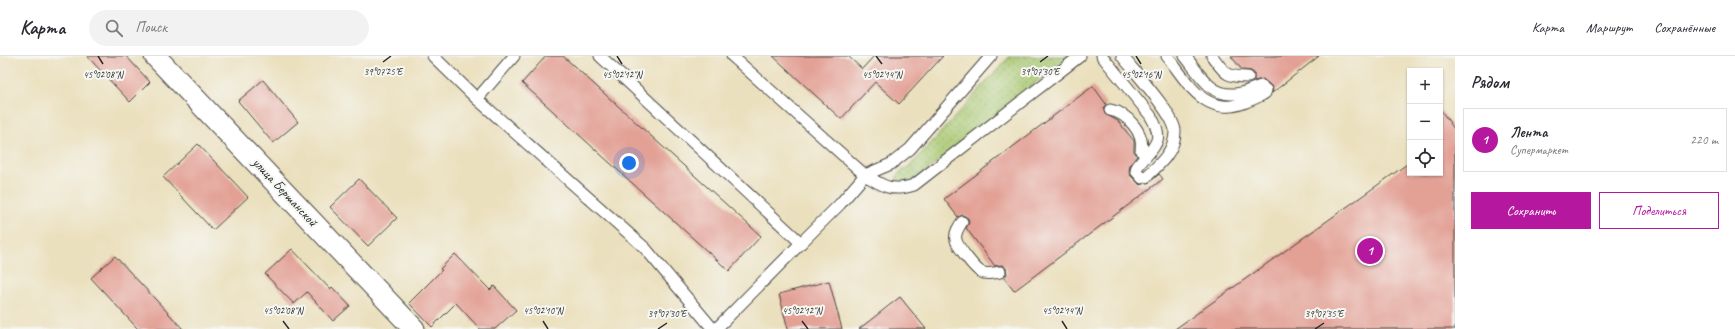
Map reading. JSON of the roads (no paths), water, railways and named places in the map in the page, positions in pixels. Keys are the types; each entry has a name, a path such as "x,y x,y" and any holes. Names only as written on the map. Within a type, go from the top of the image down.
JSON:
{"street":[{"name":"улица Бершанской","path":"155,56 414,329"}],"lane":[{"path":"433,56 477,99 645,248 715,329 840,204 865,175 891,164 910,149 991,56"},
{"path":"477,99 514,56"},
{"path":"600,56 801,243"},
{"path":"732,56 865,175 884,187 900,189 914,185 1080,56"},
{"path":"1102,56 1150,115 1156,125 1159,136 1156,144 1137,167 1136,171 1142,178 1146,177 1166,157 1172,145 1176,131 1172,120 1164,108 1122,56"},
{"path":"1167,56 1198,96 1217,106 1239,105 1265,93 1266,90 1261,86 1236,94 1217,92 1209,86 1185,56"},
{"path":"1212,56 1228,75 1233,77 1248,77"},
{"path":"1110,110 1116,111 1128,119 1140,135 1142,141 1141,151"},
{"path":"962,222 956,235 959,246 980,272 988,274 1000,272"}],"place":[{"name":"Лента","path":"1370,251"}]}
